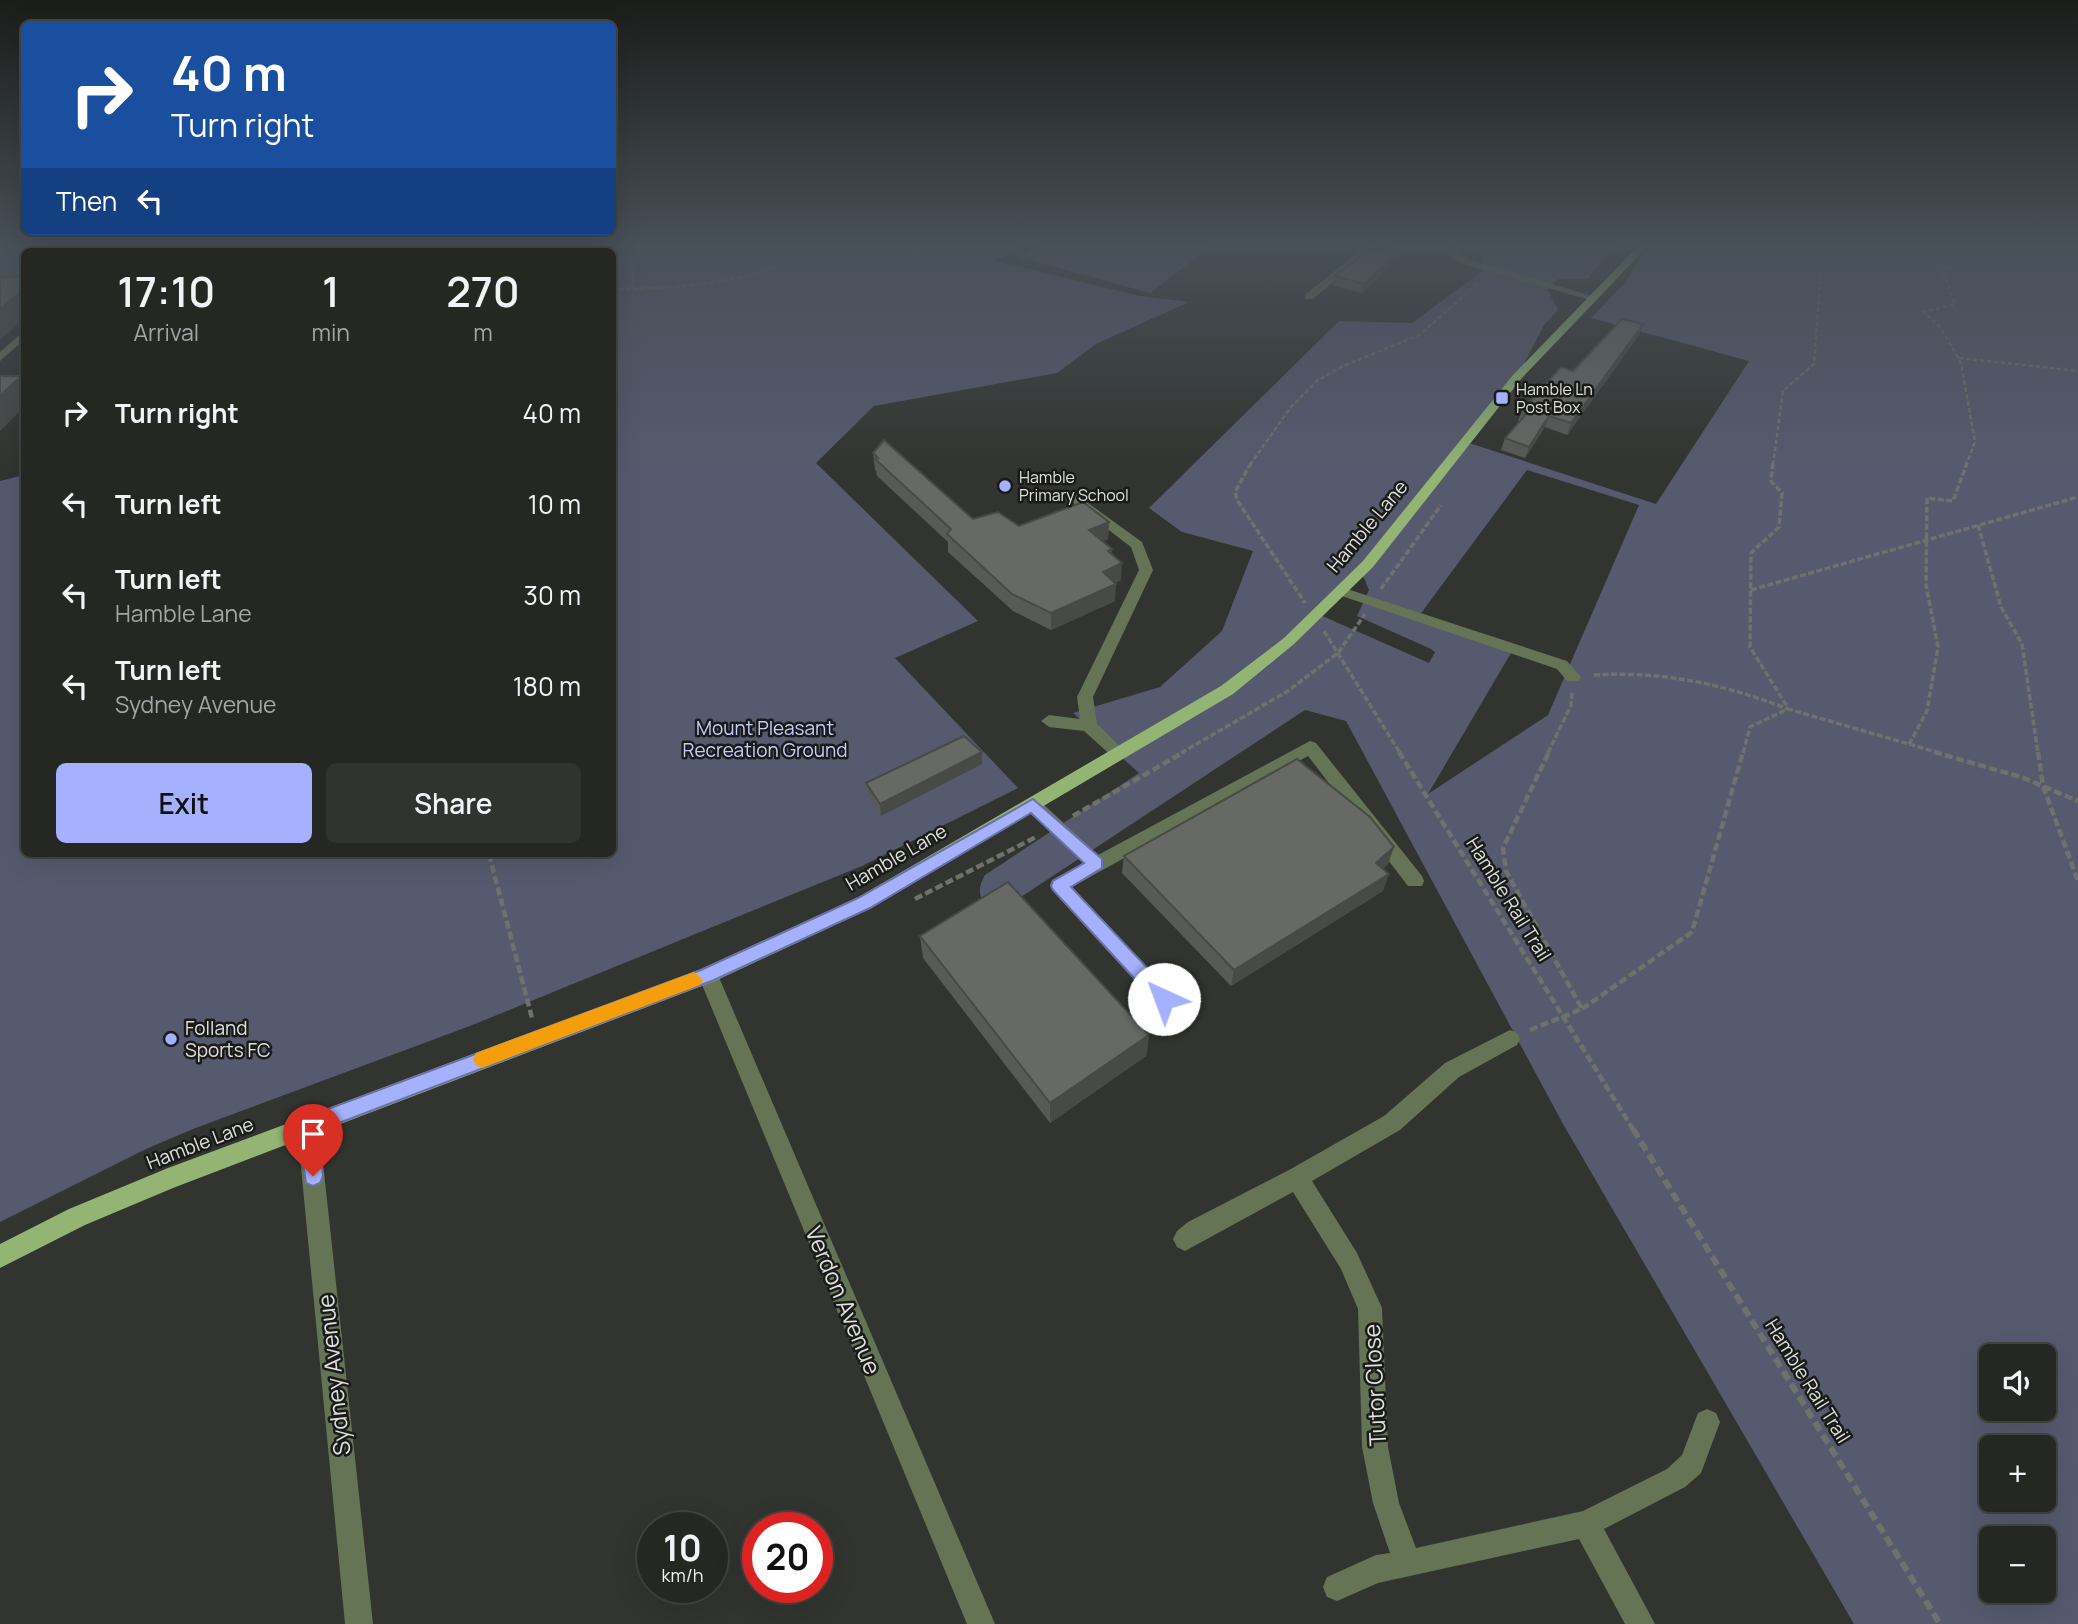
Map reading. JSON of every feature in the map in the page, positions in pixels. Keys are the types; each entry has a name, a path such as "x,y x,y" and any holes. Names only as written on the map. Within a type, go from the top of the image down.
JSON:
{"main road":[{"name":"Hamble Lane","path":"0,1256 77,1217 168,1179 708,975 864,903 1120,754 1227,690 1314,617 1368,564 1517,377 1573,320"}],"street":[{"path":"0,358 21,337"},
{"path":"1077,499 1137,545 1146,570 1085,697 1089,726"},
{"path":"1341,591 1562,665 1573,677"},
{"path":"1049,721 1089,726 1120,754"},
{"path":"1164,999 1059,886 1310,747 1415,881"},
{"path":"1033,804 1096,864"},
{"name":"Verdon Avenue","path":"708,975 981,1624"},
{"path":"1185,1238 1392,1123 1452,1070 1510,1039"},
{"name":"Sydney Avenue","path":"308,1126 359,1624"},
{"name":"Tutor Close","path":"1297,1178 1349,1261 1370,1308 1375,1447 1386,1503 1408,1564"},
{"path":"1337,1587 1376,1569 1586,1524 1625,1507 1676,1478 1692,1464 1707,1422"},
{"path":"1586,1524 1641,1624"}],"path":[{"name":"Hamble Rail Trail","path":"1437,320 1420,335 1328,373 1306,390 1256,454 1238,484 1235,492 1237,500 1338,653 1940,1624"},
{"path":"1788,709 1750,647 1751,553 1779,527 1782,493 1771,481 1783,391 1814,364 1817,320"},
{"path":"1909,744 1927,710 1938,647 1926,585 1927,498 1954,501 1975,442 1958,358 1941,328 1932,320"},
{"path":"1958,358 2041,369 2078,370"},
{"path":"1751,590 2078,497"},
{"path":"1338,653 1445,499"},
{"path":"1978,525 2001,607 2022,644 2043,786 2078,881"},
{"path":"1582,1009 1506,871 1503,848 1571,705 1573,677 1641,671 1667,673 1743,691 1788,709 2043,786 2078,801"},
{"path":"1510,1039 1582,1009 1692,932 1750,727 1788,709"},
{"path":"490,857 530,1018 543,1014"}],"green space":[{"name":"Mount Pleasant Recreation Ground","path":"616,320 1150,320 1096,344 1057,373 874,406 816,463 978,621 895,658 1018,788 862,866 470,1026 193,1129 146,1149 0,1222 0,481 21,476 21,857 616,857"},
{"path":"1416,320 1549,320 1517,377 1466,442 1656,504 1749,361 1598,320 2078,320 2078,1624 1854,1624 1563,1124 1346,721 1305,710 992,916 982,900 980,887 985,875 1139,773 1073,713 1160,687 1222,631 1253,551 1182,532 1149,508 1339,321 1412,323","holes":["1527,470 1639,505 1548,715 1428,794 1511,653 1419,616","1357,575 1364,578 1369,590 1357,616 1431,649 1435,652 1429,663 1318,614"]}],"building":[{"path":"1621,320 1643,324 1571,423 1549,416 1529,447 1505,438 1528,412 1522,410 1561,367 1573,371"},
{"path":"0,376 21,376 0,396"},
{"path":"884,440 973,519 998,512 1019,526 1083,502 1109,522 1089,530 1112,549 1108,551 1122,563 1103,572 1116,584 1051,613 1012,594 947,534 951,529 875,459 878,458 873,453"},
{"path":"964,736 982,752 880,804 866,783"},
{"path":"1297,759 1370,817 1394,847 1376,863 1389,874 1234,970 1124,856"},
{"path":"1008,882 1149,1035 1050,1103 920,936"}],"slow traffic":[{"path":"482,1059 694,980"}],"place":[{"name":"Hamble Ln Post Box","path":"1502,398"},
{"name":"Hamble Primary School","path":"1005,486"},
{"name":"Folland Sports FC","path":"171,1039"}],"route":[{"path":"313,1176 308,1126 708,975 864,903 1033,804 1096,864 1059,886 1164,999"}]}
